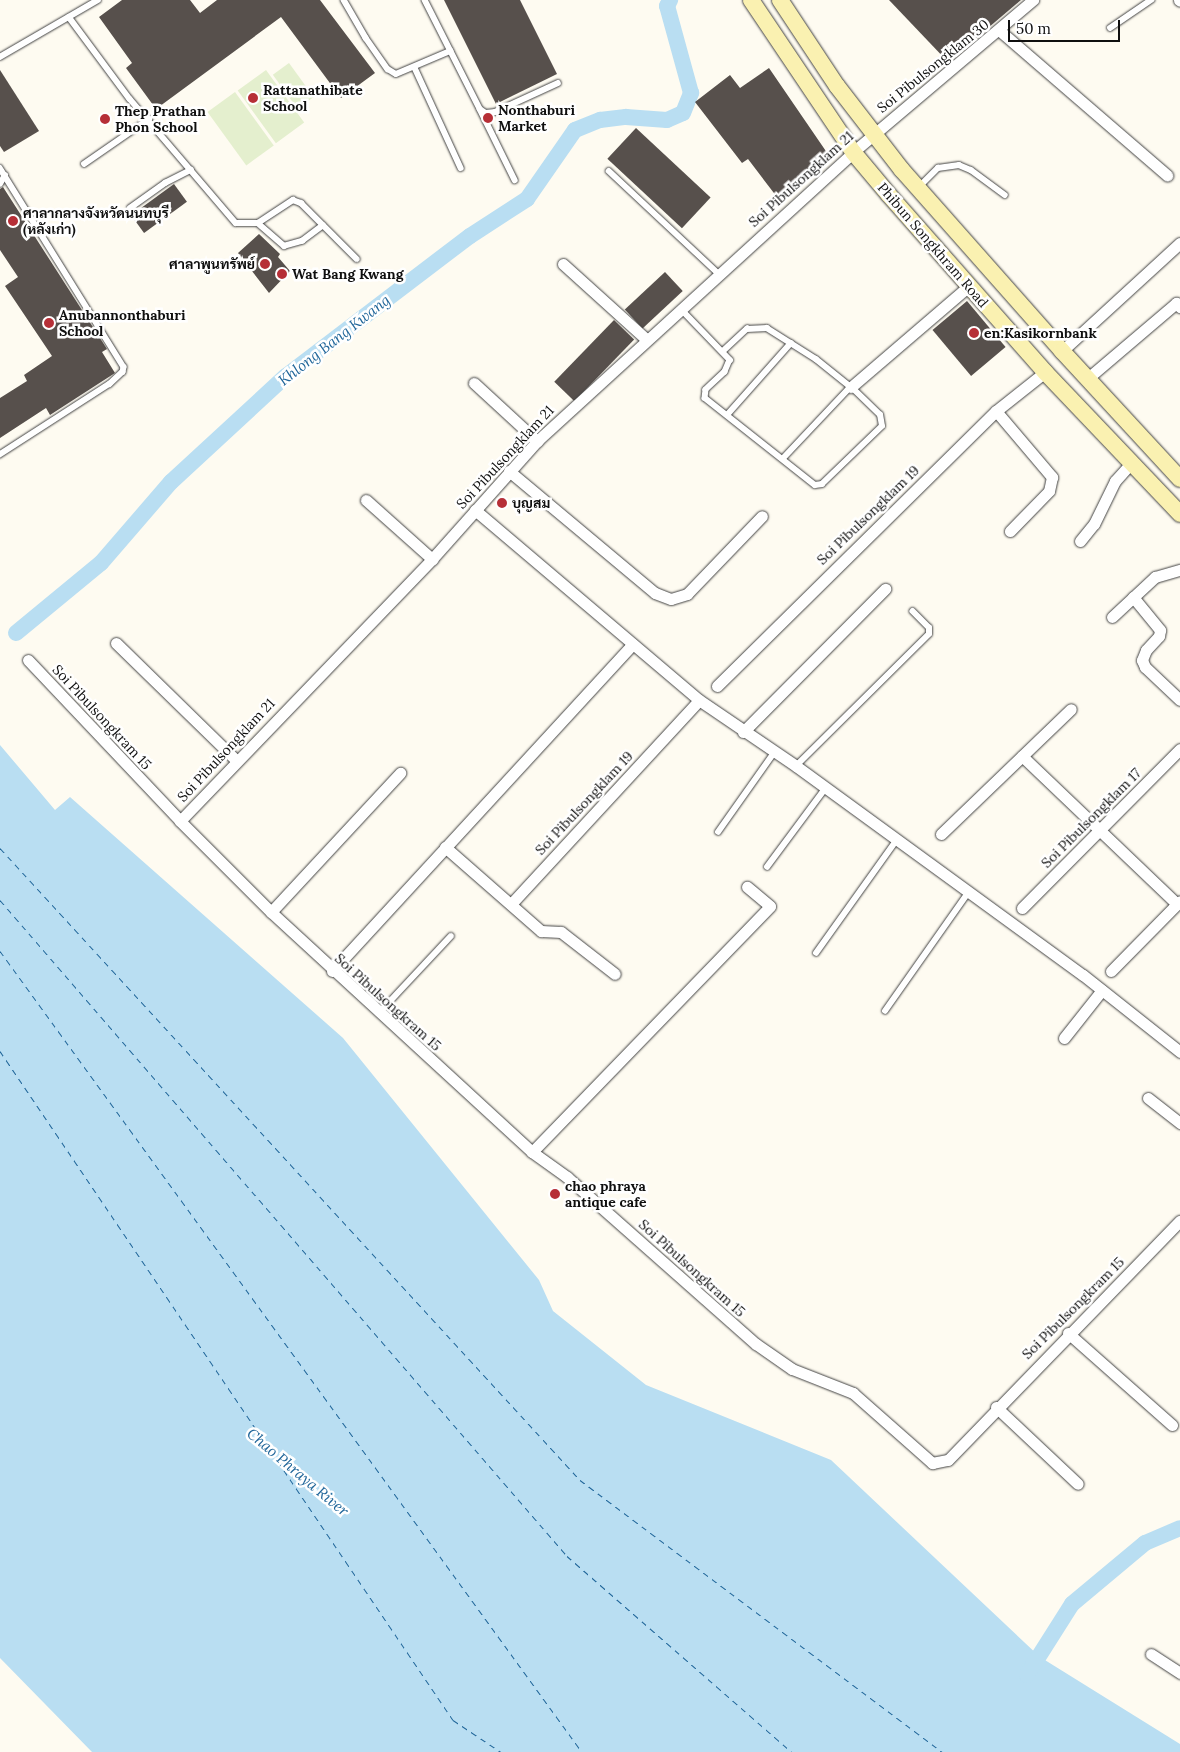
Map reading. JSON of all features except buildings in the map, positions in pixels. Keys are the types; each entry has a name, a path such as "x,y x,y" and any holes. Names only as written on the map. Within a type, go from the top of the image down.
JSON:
{"main road":[{"name":"Phibun Songkhram Road","path":"751,0 853,152 1045,372 1180,514"},
{"name":"Phibun Songkhram Road","path":"780,0 811,49 874,134 918,188 1062,351 1180,479"}],"street":[{"name":"Soi Pibulsongklam 30","path":"874,134 1000,31 1033,0"},
{"path":"1000,31 1167,175"},
{"name":"Soi Pibulsongklam 21","path":"180,821 236,760 432,559 537,441 646,339 874,134"},
{"path":"1062,351 1180,242"},
{"path":"563,264 646,339"},
{"path":"851,387 969,286"},
{"path":"1088,378 1179,303"},
{"name":"Soi Pibulsongklam 19","path":"717,686 996,411 1045,372"},
{"path":"474,383 537,441"},
{"path":"996,411 1052,477 1053,485 1049,492 1010,531"},
{"path":"1080,541 1094,524 1115,481 1131,463"},
{"path":"509,471 655,593 671,599 687,594 762,516"},
{"path":"366,500 432,559"},
{"path":"475,510 699,700 743,732 796,766 968,894 1102,990 1180,1052"},
{"path":"1112,616 1155,577 1180,570"},
{"path":"743,732 884,589"},
{"path":"1133,597 1160,630 1159,636 1146,650 1142,660 1145,668 1180,700"},
{"path":"116,643 236,760"},
{"path":"332,971 633,644"},
{"name":"Soi Pibulsongkram 15","path":"28,660 180,821 271,912 332,971 532,1152 567,1177 756,1344 792,1369 853,1393 932,1463 948,1460 996,1407 1180,1221"},
{"name":"Soi Pibulsongklam 19","path":"512,904 699,700"},
{"path":"941,834 1071,709"},
{"name":"Soi Pibulsongklam 17","path":"1022,908 1180,749"},
{"path":"1022,756 1099,831 1179,902 1111,970"},
{"path":"271,912 400,773"},
{"path":"445,847 541,931 561,932 615,974"},
{"path":"532,1152 770,906 747,887"},
{"path":"1064,1038 1102,990"},
{"path":"1148,1098 1180,1123"},
{"path":"1068,1333 1172,1425"},
{"path":"996,1407 1078,1484"},
{"path":"1151,1654 1180,1673"}],"lane":[{"path":"0,57 98,0"},
{"path":"344,0 366,38 388,69 396,74 415,68 450,51"},
{"path":"424,0 515,180"},
{"path":"1110,28 1151,0"},
{"path":"69,17 149,119 236,223 258,223 293,200 301,203 357,259"},
{"path":"415,68 462,168"},
{"path":"480,109 486,113 496,112 558,83"},
{"path":"84,164 149,119"},
{"path":"918,188 938,168 959,165 971,170 1005,195"},
{"path":"0,168 122,362 123,372 110,384 0,455"},
{"path":"130,208 165,182 191,170"},
{"path":"609,171 718,274"},
{"path":"0,184 5,175"},
{"path":"258,223 284,246 302,241 323,225"},
{"path":"681,309 722,351 730,365 706,390 705,398 784,458 815,485 822,484 882,426 880,415 851,387 791,343 767,328 756,326 747,329 722,351"},
{"path":"727,415 791,343"},
{"path":"784,458 851,387"},
{"path":"796,766 929,634 929,628 913,612"},
{"path":"718,832 774,753"},
{"path":"767,867 825,789"},
{"path":"816,953 896,841"},
{"path":"885,1010 968,894"},
{"path":"379,1014 451,936"}],"green space":[{"path":"289,63 314,97 298,109 273,75"},
{"path":"266,70 304,123 276,143 238,91"},
{"path":"235,92 274,145 246,165 207,112"}],"water":[{"name":"Chao Phraya River","path":"0,745 55,810 70,797 343,1038 539,1280 553,1311 646,1385 831,1460 1040,1657 1180,1744 1180,1752 92,1752 0,1658"}],"waterway":[{"name":"Khlong Bang Kwang","path":"16,633 101,563 171,482 286,376 470,236 527,199 575,130 600,120 626,117 667,120 683,113 691,93 667,6 670,0"},
{"path":"1027,1675 1072,1604 1145,1543 1180,1528"}],"ferry route":[{"path":"0,848 580,1480 942,1752"},
{"path":"0,900 567,1556 792,1752"},
{"path":"0,951 582,1752"},
{"path":"0,1051 453,1720 501,1752"}],"place":[{"name":"Rattanathibate School","path":"253,98"},
{"name":"Nonthaburi Market","path":"488,118"},
{"name":"Thep Prathan Phon School","path":"105,119"},
{"name":"ศาลากลางจังหวัดนนทบุรี (หลังเก่า)","path":"13,221"},
{"name":"ศาลาพูนทรัพย์","path":"265,264"},
{"name":"Wat Bang Kwang","path":"282,274"},
{"name":"Anubannonthaburi School","path":"49,323"},
{"name":"en:Kasikornbank","path":"974,333"},
{"name":"บุญสม","path":"502,503"},
{"name":"chao phraya antique cafe","path":"555,1194"}]}
